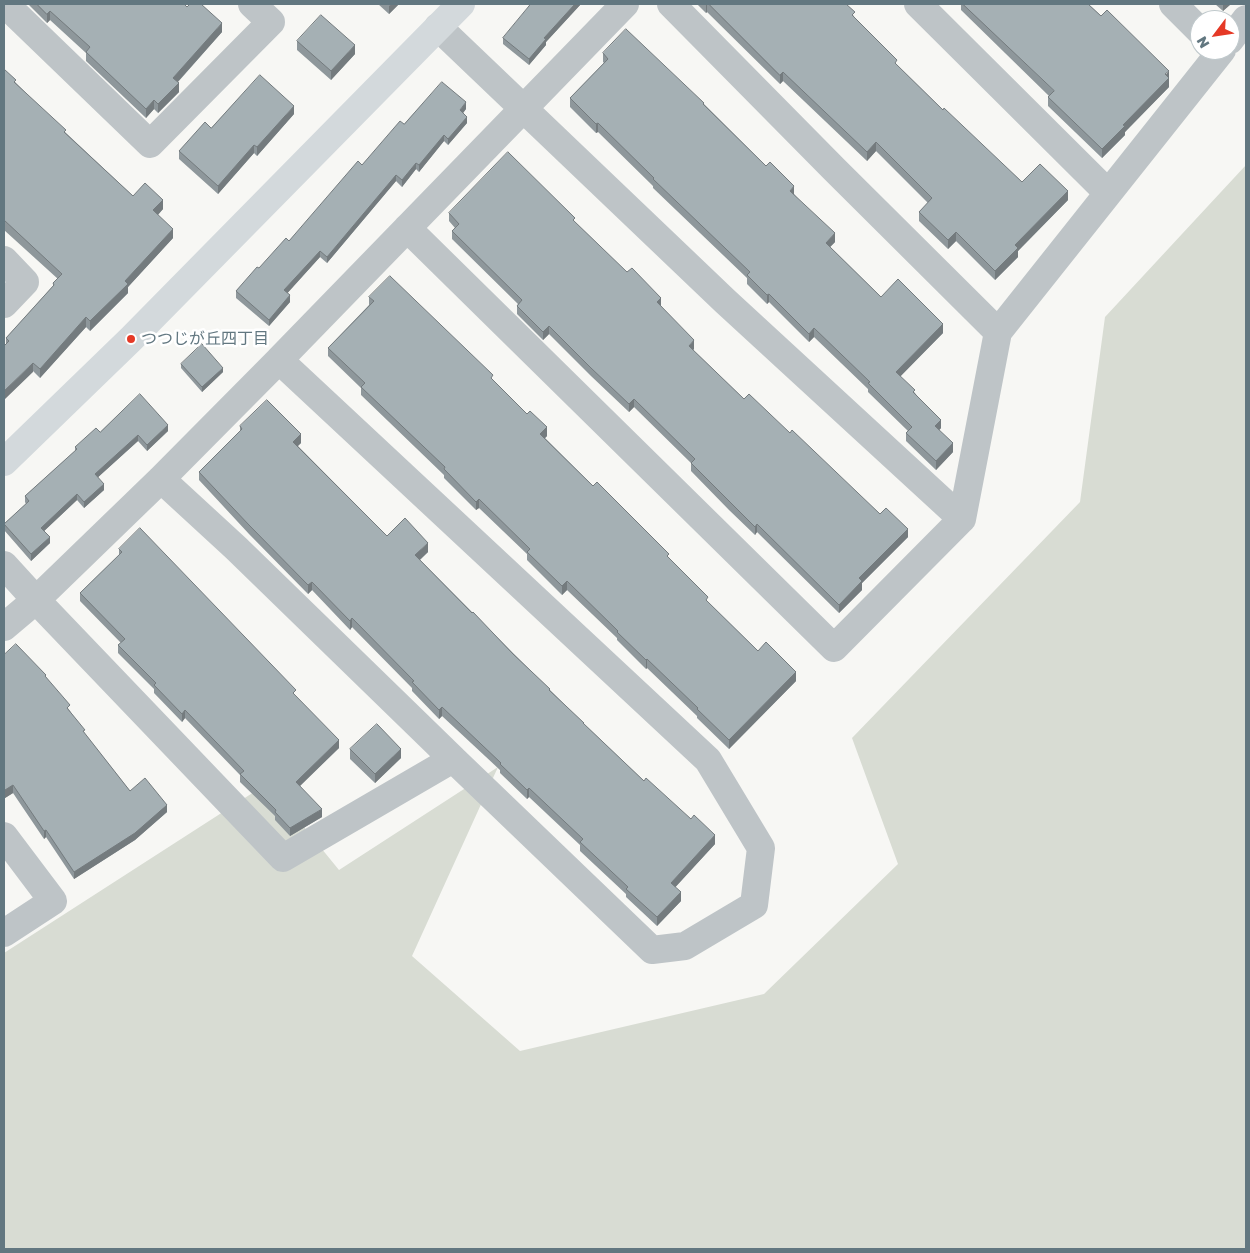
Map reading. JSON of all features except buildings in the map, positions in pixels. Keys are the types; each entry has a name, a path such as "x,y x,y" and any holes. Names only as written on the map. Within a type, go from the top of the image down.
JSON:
{"street":[{"path":"5,4 150,144 271,22 252,4"},
{"path":"4,462 131,339 461,4"},
{"path":"4,627 36,600 161,479 625,4"},
{"path":"671,4 998,332"},
{"path":"918,4 1108,193"},
{"path":"1173,4 1190,21"},
{"path":"438,27 725,302 962,519"},
{"path":"408,228 834,648 962,519 998,332 1213,60"},
{"path":"4,260 25,282 4,304"},
{"path":"161,479 236,548 652,950 685,946 754,905 761,848 708,760 279,360"},
{"path":"4,565 283,858 453,759"},
{"path":"4,836 53,900 4,934"}],"shaded area":[{"path":"1246,165 1246,1249 4,1249 4,953 268,783 339,870 498,767 412,956 520,1051 764,994 898,864 852,738 1080,502 1105,317"}],"place":[{"name":"つつじが丘四丁目","path":"131,339"}]}
